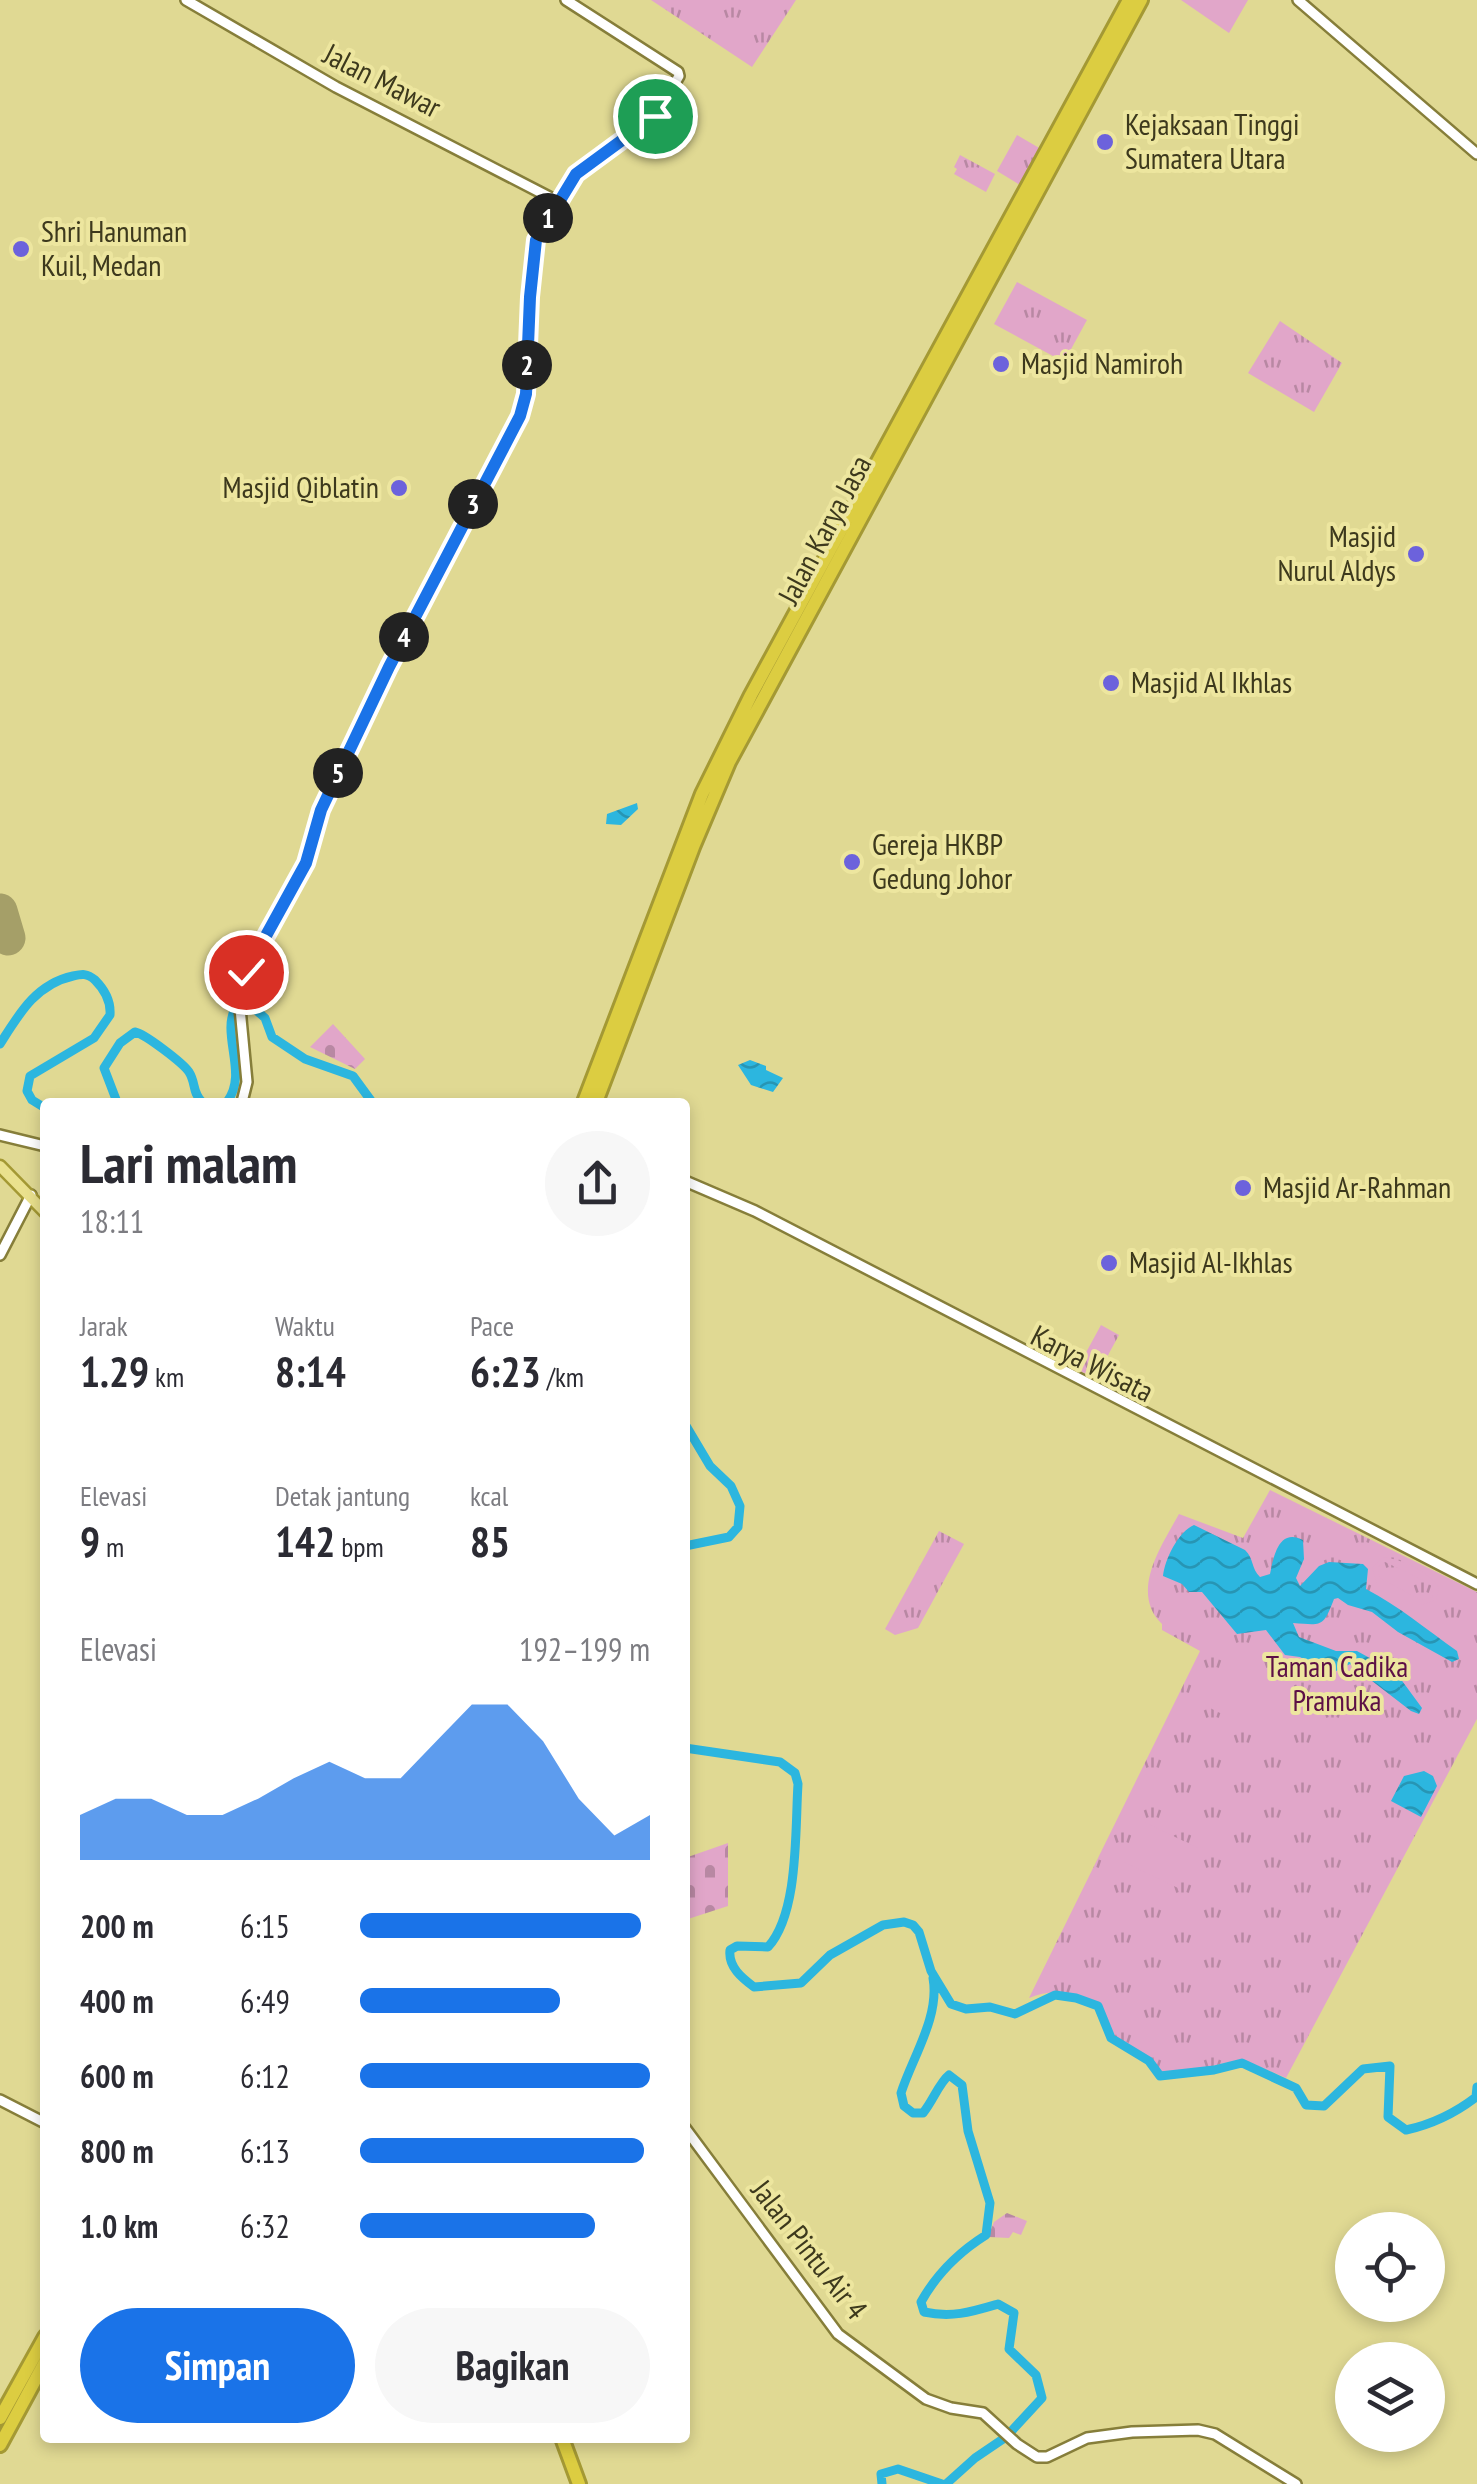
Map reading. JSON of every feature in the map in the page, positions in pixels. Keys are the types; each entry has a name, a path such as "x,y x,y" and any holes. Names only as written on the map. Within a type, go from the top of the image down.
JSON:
{"highway":[{"name":"Jalan Karya Jasa","path":"586,1098 689,846 753,715 1129,0"},
{"name":"Jalan Karya Jasa","path":"913,407 1141,0"},
{"name":"Jalan Karya Jasa","path":"597,1098 689,846"},
{"path":"0,2418 40,2346"},
{"path":"0,2444 40,2371"},
{"path":"556,2443 571,2484"},
{"path":"564,2443 579,2484"}],"main road":[{"path":"0,1158 40,1199"},
{"path":"0,1166 40,1206"}],"street":[{"name":"Jalan Mawar","path":"186,0 321,78 557,201"},
{"path":"243,1098 247,1082 237,998 240,981 306,863 321,810 389,667 520,416 526,394 534,246 569,182 595,157 657,114 679,76 566,0"},
{"path":"1298,0 1477,154"},
{"path":"0,1135 40,1145"},
{"name":"Karya Wisata","path":"690,1186 755,1211 1472,1583"},
{"name":"Karya Wisata","path":"690,1186 1472,1583"},
{"path":"0,1255 30,1195"},
{"path":"0,2100 40,2120"},
{"name":"Jalan Pintu Air 4","path":"690,2135 818,2311 845,2341 926,2399 941,2406 983,2413 1032,2456 1045,2458 1087,2438 1132,2432 1205,2431 1296,2484"}],"green space":[{"path":"651,0 796,0 752,67"},
{"path":"1181,0 1248,0 1229,33"},
{"path":"1017,135 1041,149 1020,185 997,171"},
{"path":"960,155 995,174 986,192 954,174"},
{"path":"1017,282 1087,320 1064,362 994,324"},
{"path":"1280,321 1342,363 1314,412 1248,373"},
{"path":"333,1024 365,1059 355,1069 310,1047"},
{"path":"1101,1325 1119,1335 1095,1379 1077,1369"},
{"name":"Taman Cadika Pramuka","path":"1270,1490 1477,1592 1477,1719 1286,2078 1242,2059 1161,2073 1150,2058 1113,2035 1100,2004 1064,1993 1029,1998 1200,1651 1162,1630 1153,1611 1148,1583 1157,1554 1179,1514 1243,1538"},
{"path":"939,1531 964,1544 918,1628 895,1635 885,1629"},
{"path":"1383,1557 1414,1567 1439,1588 1436,1600 1421,1605 1377,1583 1372,1568","holes":["1385,1562 1431,1584 1433,1597 1421,1600 1380,1578 1377,1568"]},
{"path":"1230,1658 1298,1692 1274,1740 1206,1706"},
{"path":"1144,1822 1198,1848 1178,1888 1124,1862"},
{"path":"728,1843 728,1906 690,1918 690,1856"},
{"path":"1007,2213 1027,2221 1021,2235 1013,2232 1009,2238 988,2237 994,2222"}],"water":[{"path":"637,803 638,809 621,825 606,824 607,814"},
{"path":"750,1060 783,1078 773,1092 751,1085 738,1065"},
{"path":"1194,1525 1245,1550 1260,1577 1270,1574 1283,1540 1295,1537 1303,1540 1304,1559 1296,1578 1300,1586 1319,1566 1329,1562 1363,1564 1368,1569 1366,1589 1457,1651 1459,1659 1452,1662 1398,1632 1372,1612 1338,1598 1320,1623 1293,1623 1299,1637 1336,1651 1357,1651 1400,1678 1422,1708 1419,1714 1350,1664 1330,1674 1300,1657 1285,1655 1266,1630 1237,1634 1202,1592 1189,1592 1182,1584 1163,1576 1173,1547"},
{"path":"1424,1771 1433,1776 1437,1786 1421,1817 1391,1801 1404,1776"}],"waterway":[{"path":"0,1044 30,1002 49,986 84,975 102,988 110,1015 94,1038 30,1076 27,1091 40,1105"},
{"path":"229,1098 235,1079 232,1017 236,1006 246,1005 265,1018 272,1037 305,1059 353,1076 369,1098"},
{"path":"115,1098 104,1068 120,1043 135,1032 185,1068 199,1098"},
{"path":"690,1432 710,1466 731,1486 740,1506 738,1527 729,1537 690,1545"},
{"path":"690,1749 780,1762 795,1773 798,1784 790,1893 778,1932 768,1947 737,1946 730,1950 734,1967 754,1987 801,1983 830,1955 883,1925 904,1922 919,1932 931,1971 951,2004 966,2009 990,2007 1015,2014 1055,1995 1076,1998 1098,2006 1111,2038 1149,2061 1160,2076 1242,2063 1296,2088 1306,2105 1324,2106 1363,2069 1390,2066 1388,2117 1406,2130 1460,2108 1476,2097 1477,2087"},
{"path":"933,1978 933,2008 901,2093 904,2106 913,2113 923,2113 949,2075 962,2085 968,2131 990,2203 986,2235 949,2265 921,2302 924,2312 934,2314 961,2313 998,2304 1014,2313 1009,2349 1036,2375 1042,2398 1006,2437 946,2484"},
{"path":"882,2484 881,2474 898,2469 942,2484"}],"runway":[{"path":"0,911 8,938"}],"place":[{"name":"Kejaksaan Tinggi Sumatera Utara","path":"1105,142"},
{"name":"Shri Hanuman Kuil, Medan","path":"21,249"},
{"name":"Masjid Namiroh","path":"1001,364"},
{"name":"Masjid Qiblatin","path":"399,488"},
{"name":"Masjid Nurul Aldys","path":"1416,554"},
{"name":"Masjid Al Ikhlas","path":"1111,683"},
{"name":"Gereja HKBP Gedung Johor","path":"852,862"},
{"name":"Masjid Ar-Rahman","path":"1243,1188"},
{"name":"Masjid Al-Ikhlas","path":"1109,1263"}],"route":[{"path":"246,972 306,863 321,810 389,667 520,416 526,394 536,240 576,174 655,116"}]}
